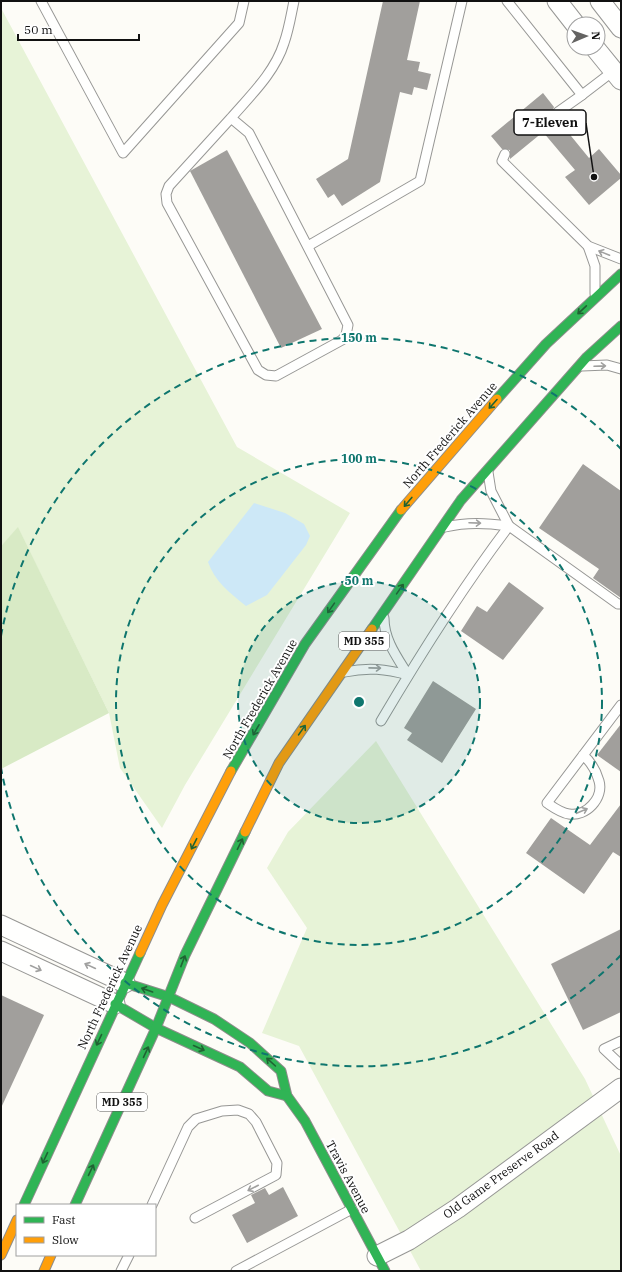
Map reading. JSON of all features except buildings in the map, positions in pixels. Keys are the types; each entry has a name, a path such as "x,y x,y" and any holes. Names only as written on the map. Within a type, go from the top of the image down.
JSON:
{"main road":[{"name":"North Frederick Avenue","path":"24,1204 115,1004 162,905 229,775 305,644 400,511 462,438 546,344 621,274"},
{"name":"MD 355","path":"74,1204 156,1028 185,955 279,763 461,500 579,366 621,326"},
{"name":"Travis Avenue","path":"125,983 169,997 214,1019 250,1043 281,1071 287,1096 305,1121 381,1263"},
{"path":"115,1004 156,1028 240,1066 268,1091 287,1096"},
{"path":"1,1255 16,1222"},
{"path":"44,1271 51,1256"}],"street":[{"path":"557,1 569,16"},
{"path":"600,1 621,28"},
{"path":"603,56 619,72"},
{"path":"1,925 125,983"},
{"path":"1,951 115,1004"},
{"name":"Old Game Preserve Road","path":"381,1263 409,1240 458,1208 621,1088"}],"lane":[{"path":"41,1 123,153 239,23 244,1"},
{"path":"231,118 249,133 348,325 346,335 342,340 276,376 266,375 258,370 167,203 166,194 169,186 268,75 284,44 294,1"},
{"path":"308,246 420,181 462,1"},
{"path":"507,1 582,95"},
{"path":"558,112 619,72"},
{"path":"505,154 502,161 588,246 621,258"},
{"path":"588,246 595,266 595,298"},
{"path":"579,366 607,366 621,369"},
{"path":"488,470 491,491 509,526 618,604 621,604"},
{"path":"442,528 466,523 509,526"},
{"path":"381,722 408,675 479,565 509,526"},
{"path":"385,610 387,637 393,651 408,675"},
{"path":"342,673 362,668 385,669 408,675"},
{"path":"583,755 592,763 600,782 598,795 592,807 577,814 568,814 547,803 583,755 621,705"},
{"path":"621,1041 604,1049 621,1065"},
{"path":"152,1204 188,1127 193,1120 230,1110 241,1111 248,1114 256,1122 278,1163 278,1171 273,1178 195,1218"},
{"path":"236,1271 352,1209"},
{"path":"122,1271 129,1256"}],"green space":[{"path":"1,8 237,447 350,513 185,785 162,828 120,768 109,713 18,528 1,546"},
{"path":"18,527 109,713 1,769 1,546"},
{"path":"376,741 585,1079 621,1156 621,1271 421,1271 299,1046 262,1033 307,928 267,868 288,832"}],"water":[{"path":"254,503 285,513 304,524 310,536 306,545 267,595 246,606 228,591 219,581 214,575 208,562"}],"traffic: fast":[{"path":"497,399 546,344 621,274"},
{"path":"372,629 461,500 587,357 621,326"},
{"path":"231,771 305,644 401,510"},
{"path":"75,1204 156,1028 185,955 245,832"},
{"path":"24,1204 140,953"},
{"path":"125,983 169,997 214,1019 250,1043 281,1071 287,1096 305,1121 385,1271"},
{"path":"115,1004 156,1028 240,1067 268,1091 287,1096"}],"traffic: slow":[{"path":"401,510 497,399"},
{"path":"245,832 279,763 372,629"},
{"path":"140,953 162,905 231,771"},
{"path":"1,1255 16,1222"},
{"path":"44,1271 51,1256"}],"place":[{"name":"7-Eleven","path":"594,177"}]}
